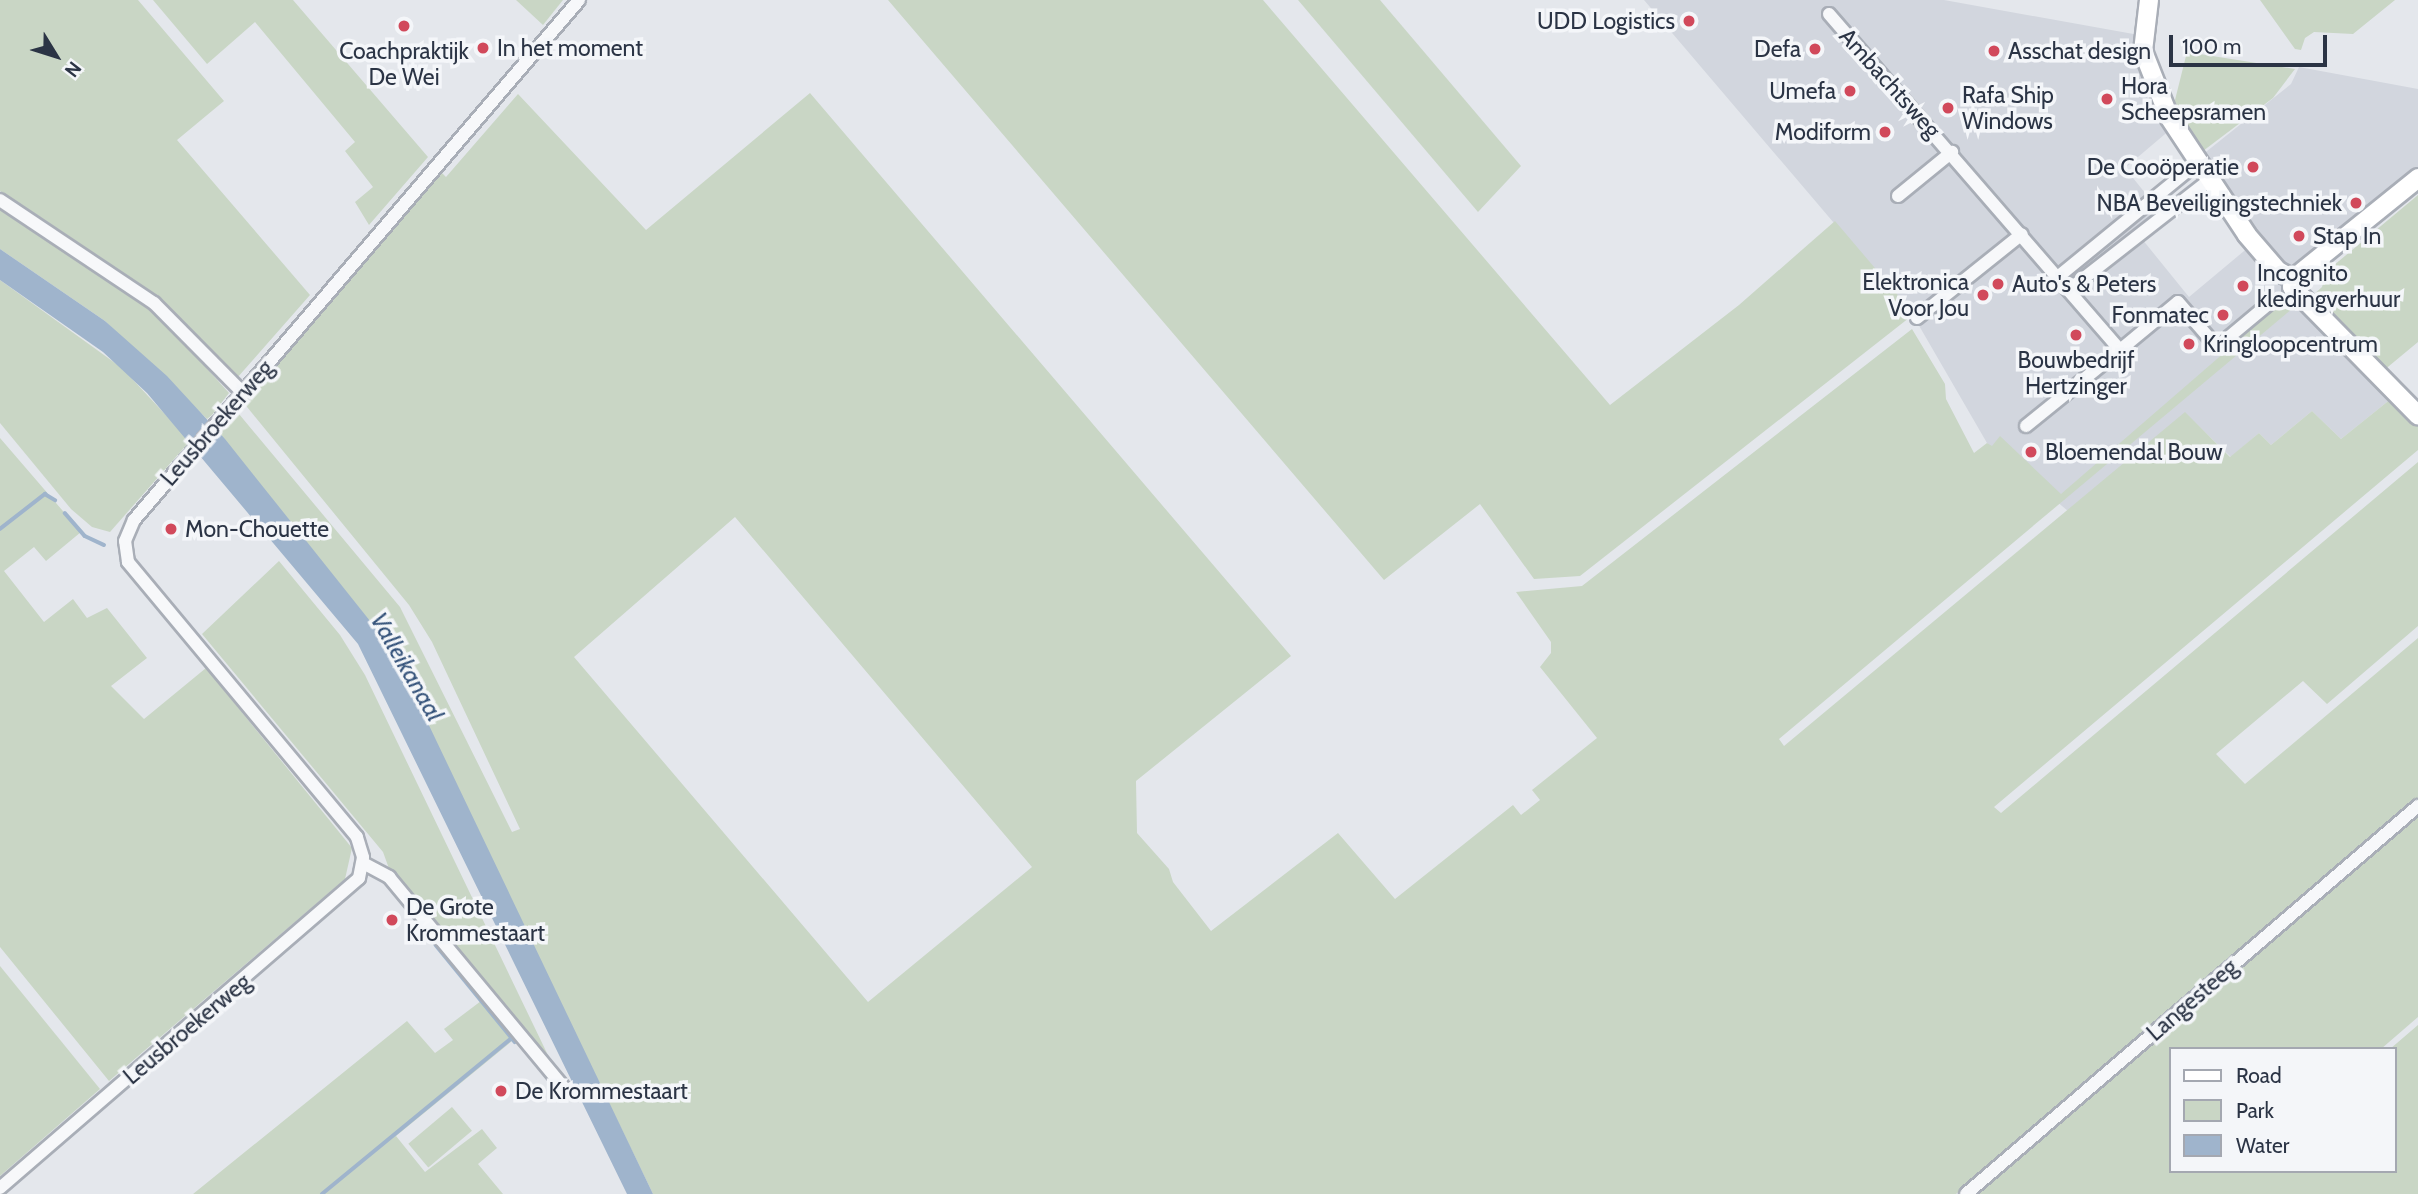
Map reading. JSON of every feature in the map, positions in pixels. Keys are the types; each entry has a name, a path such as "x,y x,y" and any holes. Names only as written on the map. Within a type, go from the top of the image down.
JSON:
{"street":[{"name":"Leusbroekerweg","path":"0,1188 351,889 363,863 357,837 128,562 125,541 134,520 579,0"},
{"path":"2149,0 2142,46 2145,62 2196,164 2262,253 2283,275 2293,279"},
{"name":"Ambachtsweg","path":"1829,14 1952,152 2120,350"},
{"name":"Ambachtsweg","path":"1898,196 1952,152"},
{"path":"2059,276 2196,164"},
{"path":"2418,178 2293,279 2292,287 2418,415"},
{"path":"2070,289 2208,181"},
{"path":"0,200 154,303 243,393"},
{"path":"1917,318 2022,234"},
{"path":"2026,426 2178,302 2217,346 2272,301"},
{"name":"Langesteeg","path":"1966,1194 2418,806"},
{"path":"363,863 389,877 565,1087"}],"shaded area":[{"path":"1644,0 1944,0 2139,35 2171,129 2125,168 2166,219 2142,239 2189,297 2250,246 2197,159 2291,84 2299,67 2418,89 2418,174 2281,283 2392,398 2341,439 2312,411 2271,445 2259,433 2231,457 2187,415 2068,511 1987,443 1914,317"}],"green space":[{"path":"0,0 138,0 224,101 177,140 310,295 237,378 144,288 0,191"},
{"path":"153,0 293,0 428,157 369,225 355,202 373,187 345,151 355,142 255,22 207,64"},
{"path":"516,0 563,0 543,25"},
{"path":"888,0 1263,0 1610,405 1739,305 1835,221 1914,314 1580,576 1534,579 1480,504 1384,580"},
{"path":"1298,0 1380,0 1521,166 1478,212"},
{"path":"2260,0 2395,0 2353,34 2314,32 2305,38 2301,50 2295,49"},
{"path":"2187,52 2295,69 2273,98 2203,151 2196,149 2173,108"},
{"path":"810,93 1291,656 1136,781 1137,833 1169,869 1173,882 1211,931 1338,833 1395,899 1513,805 1521,815 1540,800 1532,790 1597,738 1540,667 1551,653 1551,642 1516,592 1582,586 1912,329 1945,384 1946,399 1974,453 1987,443 1992,446 2000,436 2061,494 2291,295 2299,303 1779,739 1784,746 2185,412 2230,457 2259,433 2271,445 2312,411 2341,439 2392,398 2418,423 2418,450 1994,807 2001,813 2418,462 2418,626 2327,704 2303,681 2216,754 2245,784 2418,638 2418,799 1956,1194 653,1194 386,643 219,433 239,414 400,607 512,832 520,829 432,642 409,605 243,402 440,171 446,177 518,94 646,230","holes":["735,517 1032,867 868,1002 574,657"]},
{"path":"2418,195 2418,342 2383,371 2310,298 2322,287 2327,271"},
{"path":"0,206 125,289 164,321 229,393 212,415 207,419 105,321 0,249"},
{"path":"0,280 122,368 190,441 110,532 92,527 71,509 0,423"},
{"path":"0,438 81,532 46,561 34,547 4,571 44,622 73,599 87,618 107,608 147,658 111,686 144,719 206,668 352,848 345,879 109,1081 0,947"},
{"path":"279,561 340,635 365,675 557,1074 391,874 383,852 202,634"},
{"path":"2418,812 2418,1017 2383,1047 2170,1047 2170,1173 2397,1173 2397,1047 2392,1047 2418,1025 2418,1194 1972,1194"},
{"path":"0,966 100,1089 0,1176"},
{"path":"481,1001 512,1041 396,1136 425,1172 482,1129 497,1148 478,1164 503,1194 193,1194 407,1021 435,1053 453,1040 444,1029"},
{"path":"452,1107 472,1131 428,1167 408,1144"}],"water":[{"path":"0,249 105,321 167,376 225,439 378,631 425,717 653,1194 627,1194 358,644 147,393 103,352 0,280"}],"waterway":[{"path":"0,529 45,494 55,500"},
{"path":"65,513 85,536 104,545"},
{"path":"436,945 515,1042"},
{"path":"322,1194 512,1038"}],"place":[{"name":"UDD Logistics","path":"1689,21"},
{"name":"Coachpraktijk De Wei","path":"404,26"},
{"name":"In het moment","path":"483,48"},
{"name":"Defa","path":"1815,49"},
{"name":"Asschat design","path":"1994,51"},
{"name":"Umefa","path":"1850,91"},
{"name":"Hora Scheepsramen","path":"2107,99"},
{"name":"Rafa Ship Windows","path":"1948,108"},
{"name":"Modiform","path":"1885,132"},
{"name":"De Cooöperatie","path":"2253,167"},
{"name":"NBA Beveiligingstechniek","path":"2356,203"},
{"name":"Stap In","path":"2299,236"},
{"name":"Auto's & Peters","path":"1998,284"},
{"name":"Incognito kledingverhuur","path":"2243,286"},
{"name":"Elektronica Voor Jou","path":"1983,295"},
{"name":"Fonmatec","path":"2223,315"},
{"name":"Bouwbedrijf Hertzinger","path":"2076,335"},
{"name":"Kringloopcentrum","path":"2189,344"},
{"name":"Bloemendal Bouw","path":"2031,452"},
{"name":"Mon-Chouette","path":"171,529"},
{"name":"De Grote Krommestaart","path":"392,920"},
{"name":"De Krommestaart","path":"501,1091"}],"water label":[{"name":"Valleikanaal","path":"407,667"}]}
